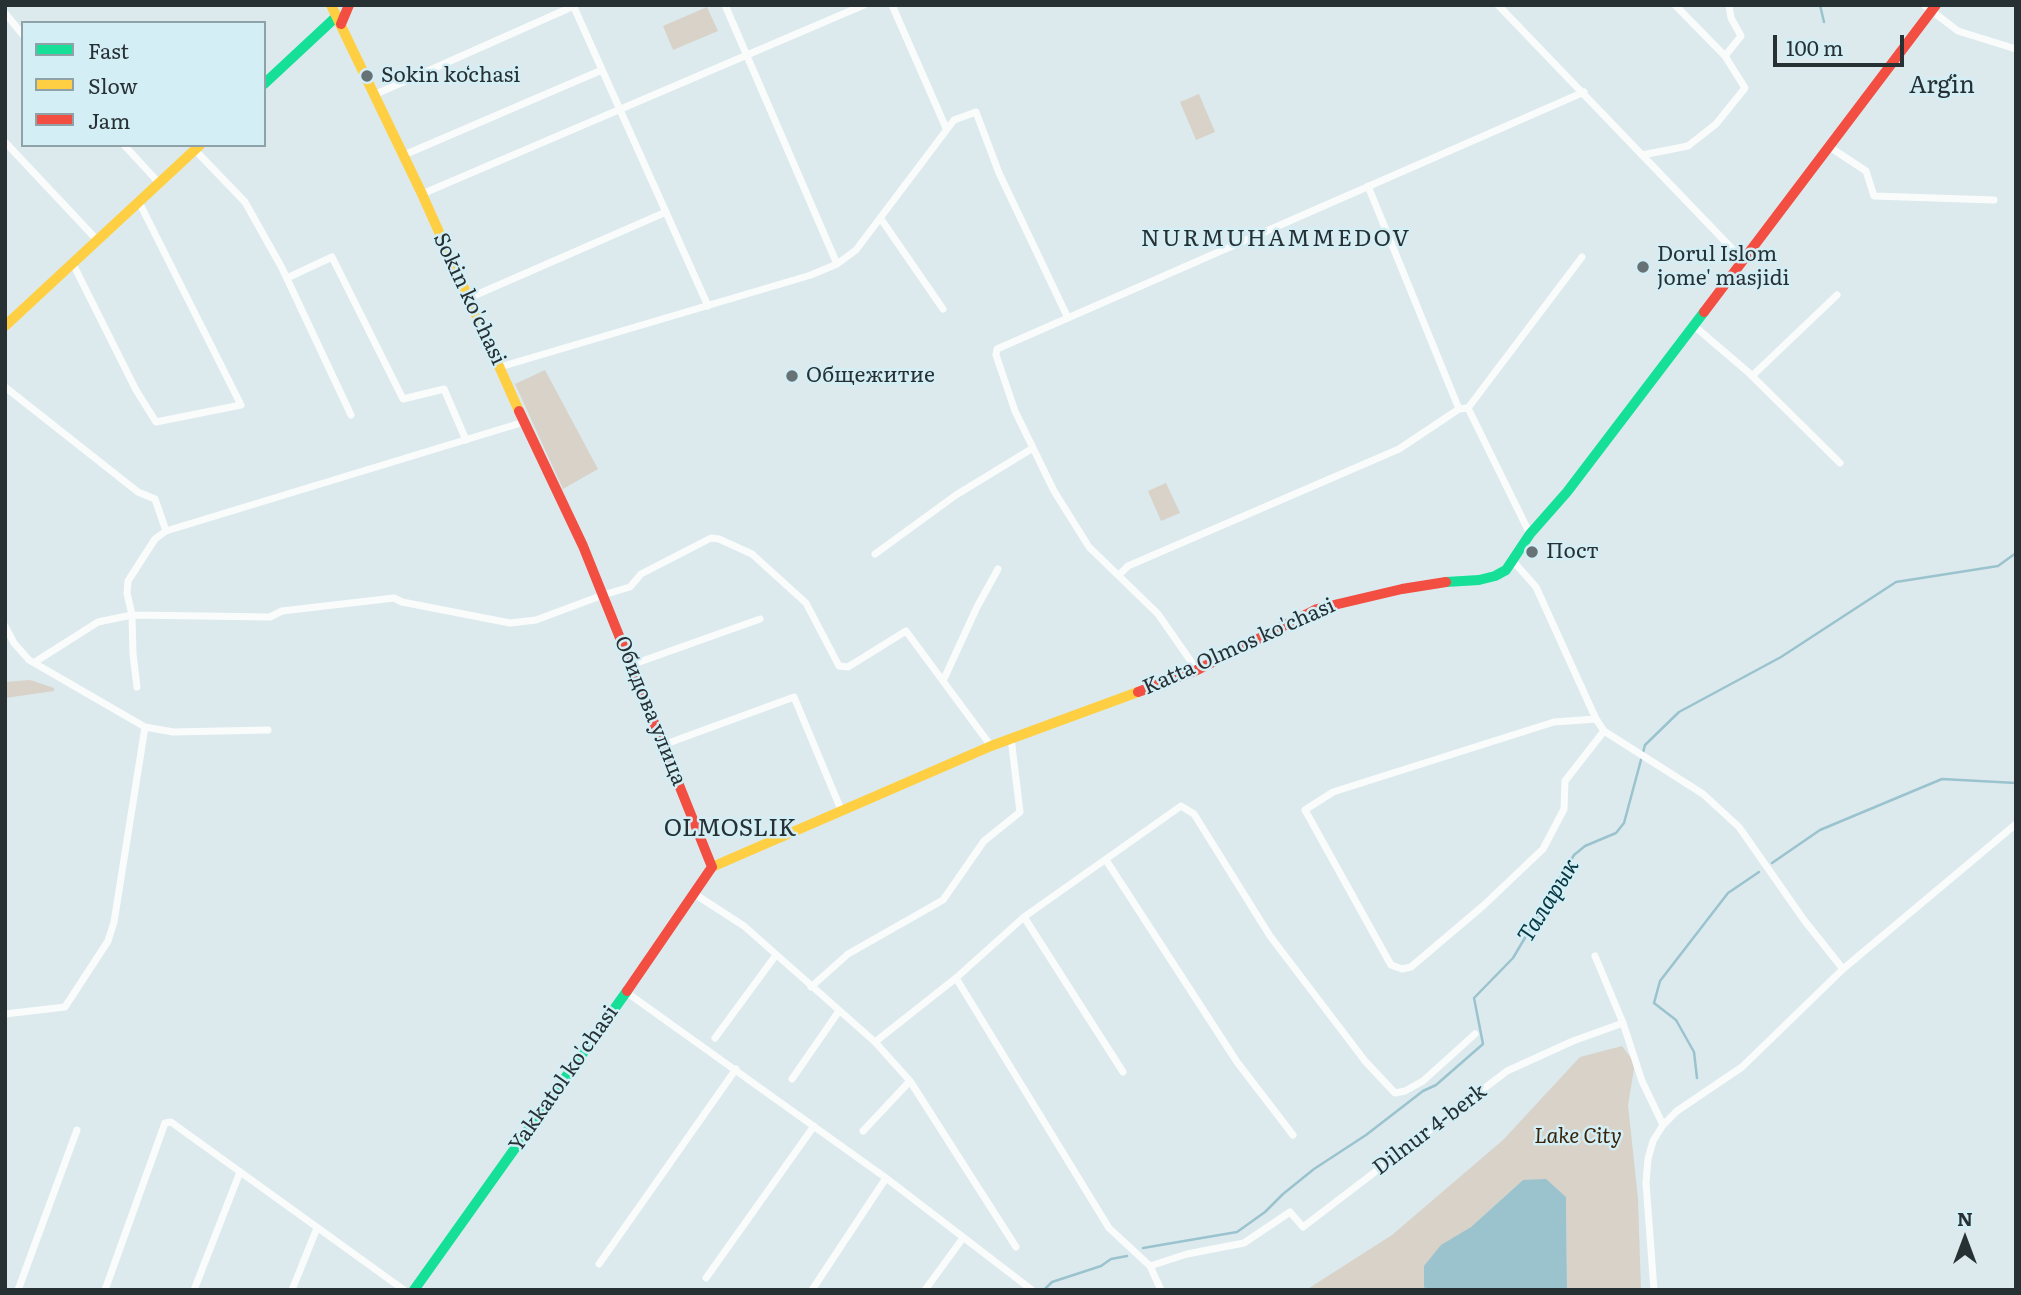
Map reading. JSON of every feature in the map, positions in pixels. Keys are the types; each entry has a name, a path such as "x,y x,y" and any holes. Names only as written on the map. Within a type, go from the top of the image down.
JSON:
{"street":[{"path":"266,82 335,11 349,5"},
{"path":"376,94 574,5 708,306"},
{"path":"725,5 837,264"},
{"path":"422,194 748,57 864,5"},
{"path":"892,5 946,128"},
{"path":"1498,5 1742,258"},
{"path":"1642,155 1688,146 1716,124 1745,88 1725,56 1675,5"},
{"path":"1725,56 1741,36 1731,18 1729,5"},
{"path":"1931,7 1958,31 2016,49"},
{"name":"Katta Olmos ko'chasi","path":"712,867 991,746 1197,670 1317,609 1402,589 1487,578 1506,570 1530,534 1567,492 1931,7"},
{"name":"Sokin ko'chasi","path":"335,11 422,194 603,595"},
{"path":"5,13 21,33"},
{"path":"404,155 603,70"},
{"path":"1197,670 1158,614 1089,547 1054,491 1015,411 996,355 999,346 1584,92"},
{"path":"500,367 811,275 837,264 856,250 881,219 946,128 954,120 976,112 999,173 1067,316"},
{"path":"5,142 98,240"},
{"path":"1828,146 1866,172 1874,196 1994,200"},
{"path":"126,147 159,183"},
{"path":"5,326 197,148 245,202 287,278 351,415"},
{"path":"1368,186 1460,410"},
{"path":"73,264 136,390 156,422 241,405 139,202"},
{"path":"469,299 666,212"},
{"path":"881,219 943,309"},
{"path":"287,278 332,257 403,399 444,389 466,440"},
{"path":"1119,575 1128,566 1399,449 1460,410 1468,408 1582,257"},
{"path":"1752,376 1837,295"},
{"path":"1693,325 1752,376 1840,463"},
{"path":"5,387 138,492 155,499 166,531"},
{"path":"1468,408 1530,534"},
{"path":"137,687 132,654 132,615 127,593 128,580 155,539 166,531 524,422"},
{"path":"875,554 956,495 1033,448"},
{"path":"35,663 97,622 132,615 271,617 282,611 394,598 401,603 510,623 536,620 630,587 641,573 711,538 719,538 752,554 806,603 839,666 848,667 906,631 991,746"},
{"path":"1513,561 1536,587 1596,719 1604,731 1703,794 1740,827 1804,920 1843,969"},
{"path":"943,681 998,569"},
{"name":"Обидова улица","path":"603,595 712,867"},
{"path":"631,665 760,619"},
{"path":"5,626 14,643 29,660 145,727 173,732 268,730"},
{"path":"663,745 793,697 842,812"},
{"path":"1596,719 1554,722 1334,792 1305,810 1391,965 1402,970 1411,967 1484,905 1543,849 1564,809 1565,781 1604,731"},
{"path":"5,1014 65,1007 108,941 114,922 145,727"},
{"path":"811,986 848,954 943,900 984,841 1020,812 1012,738"},
{"path":"875,1042 956,978 1024,917 1181,806 1194,814 1270,936 1366,1061 1395,1093 1423,1081 1475,1034"},
{"path":"1654,1290 1646,1183 1653,1141 1663,1125 1677,1111 1742,1067 1843,969 2016,824"},
{"path":"1106,860 1237,1062 1293,1135"},
{"name":"Yakkatol ko'chasi","path":"414,1290 712,867"},
{"path":"693,893 744,926 875,1042 910,1081 1016,1247"},
{"path":"1024,917 1123,1072"},
{"path":"715,1038 776,955"},
{"path":"1595,956 1623,1023 1642,1081 1663,1125"},
{"path":"956,978 1110,1228 1150,1266 1161,1290"},
{"path":"626,992 886,1178 1031,1290"},
{"path":"792,1079 839,1011"},
{"name":"Dilnur 4-berk","path":"1150,1266 1187,1254 1244,1243 1290,1212 1303,1227 1507,1071 1573,1041 1623,1023"},
{"path":"599,1264 736,1069"},
{"path":"863,1131 910,1081"},
{"path":"105,1290 165,1122 171,1122 404,1290"},
{"path":"706,1278 814,1126"},
{"path":"18,1290 77,1130"},
{"path":"194,1290 240,1172"},
{"path":"812,1290 886,1178"},
{"path":"292,1290 317,1228"},
{"path":"925,1290 963,1238"}],"green space":[{"path":"707,7 718,31 673,50 663,26"},
{"path":"1199,94 1215,132 1196,140 1180,102"},
{"path":"545,370 598,469 563,489 515,384"},
{"path":"1166,483 1180,513 1161,521 1148,491"},
{"path":"30,680 54,688 54,691 5,698 5,682"},
{"name":"Lake City","path":"1622,1046 1635,1063 1628,1105 1638,1199 1641,1290 1567,1290 1566,1197 1523,1180 1471,1227 1441,1246 1424,1287 1426,1290 1306,1290 1392,1235 1503,1140 1580,1057"}],"water":[{"path":"1546,1179 1566,1197 1567,1290 1426,1290 1424,1266 1441,1245 1471,1227 1523,1180"}],"waterway":[{"path":"1820,5 1824,22"},
{"name":"Таларык","path":"1143,1248 1237,1232 1265,1212 1314,1169 1366,1135 1423,1091 1436,1085 1483,1044 1474,998 1513,958 1574,855 1585,846 1616,833 1624,823 1645,745 1679,712 1781,657 1896,582 1998,566 2016,553"},
{"path":"1772,863 1820,830 1942,779 2016,783"},
{"path":"1697,1078 1694,1052 1676,1020 1654,1003 1660,981 1728,893 1759,872"},
{"name":"Таларык","path":"1044,1290 1052,1282 1101,1266 1111,1259 1127,1256"}],"traffic: fast":[{"path":"266,82 337,16"},
{"path":"1446,582 1479,580 1506,570 1530,534 1567,492 1704,312"},
{"path":"414,1290 627,991"}],"traffic: slow":[{"path":"331,5 422,194 519,411"},
{"path":"5,326 198,147"},
{"path":"712,867 991,746 1138,692"}],"traffic: jam":[{"path":"341,24 349,5"},
{"path":"1704,312 1936,5"},
{"path":"519,411 583,546 712,867"},
{"path":"1138,692 1197,670 1317,609 1402,589 1446,582"},
{"path":"627,991 712,867"}],"place":[{"name":"Sokin koʻchasi","path":"367,76"},
{"name":"Dorul Islom jome' masjidi","path":"1643,267"},
{"name":"Общежитие","path":"792,376"},
{"name":"Пост","path":"1532,552"}],"district":[{"name":"Argʻin","path":"1942,86"},
{"name":"NURMUHAMMEDOV","path":"1276,239"},
{"name":"OLMOSLIK","path":"730,829"}]}
